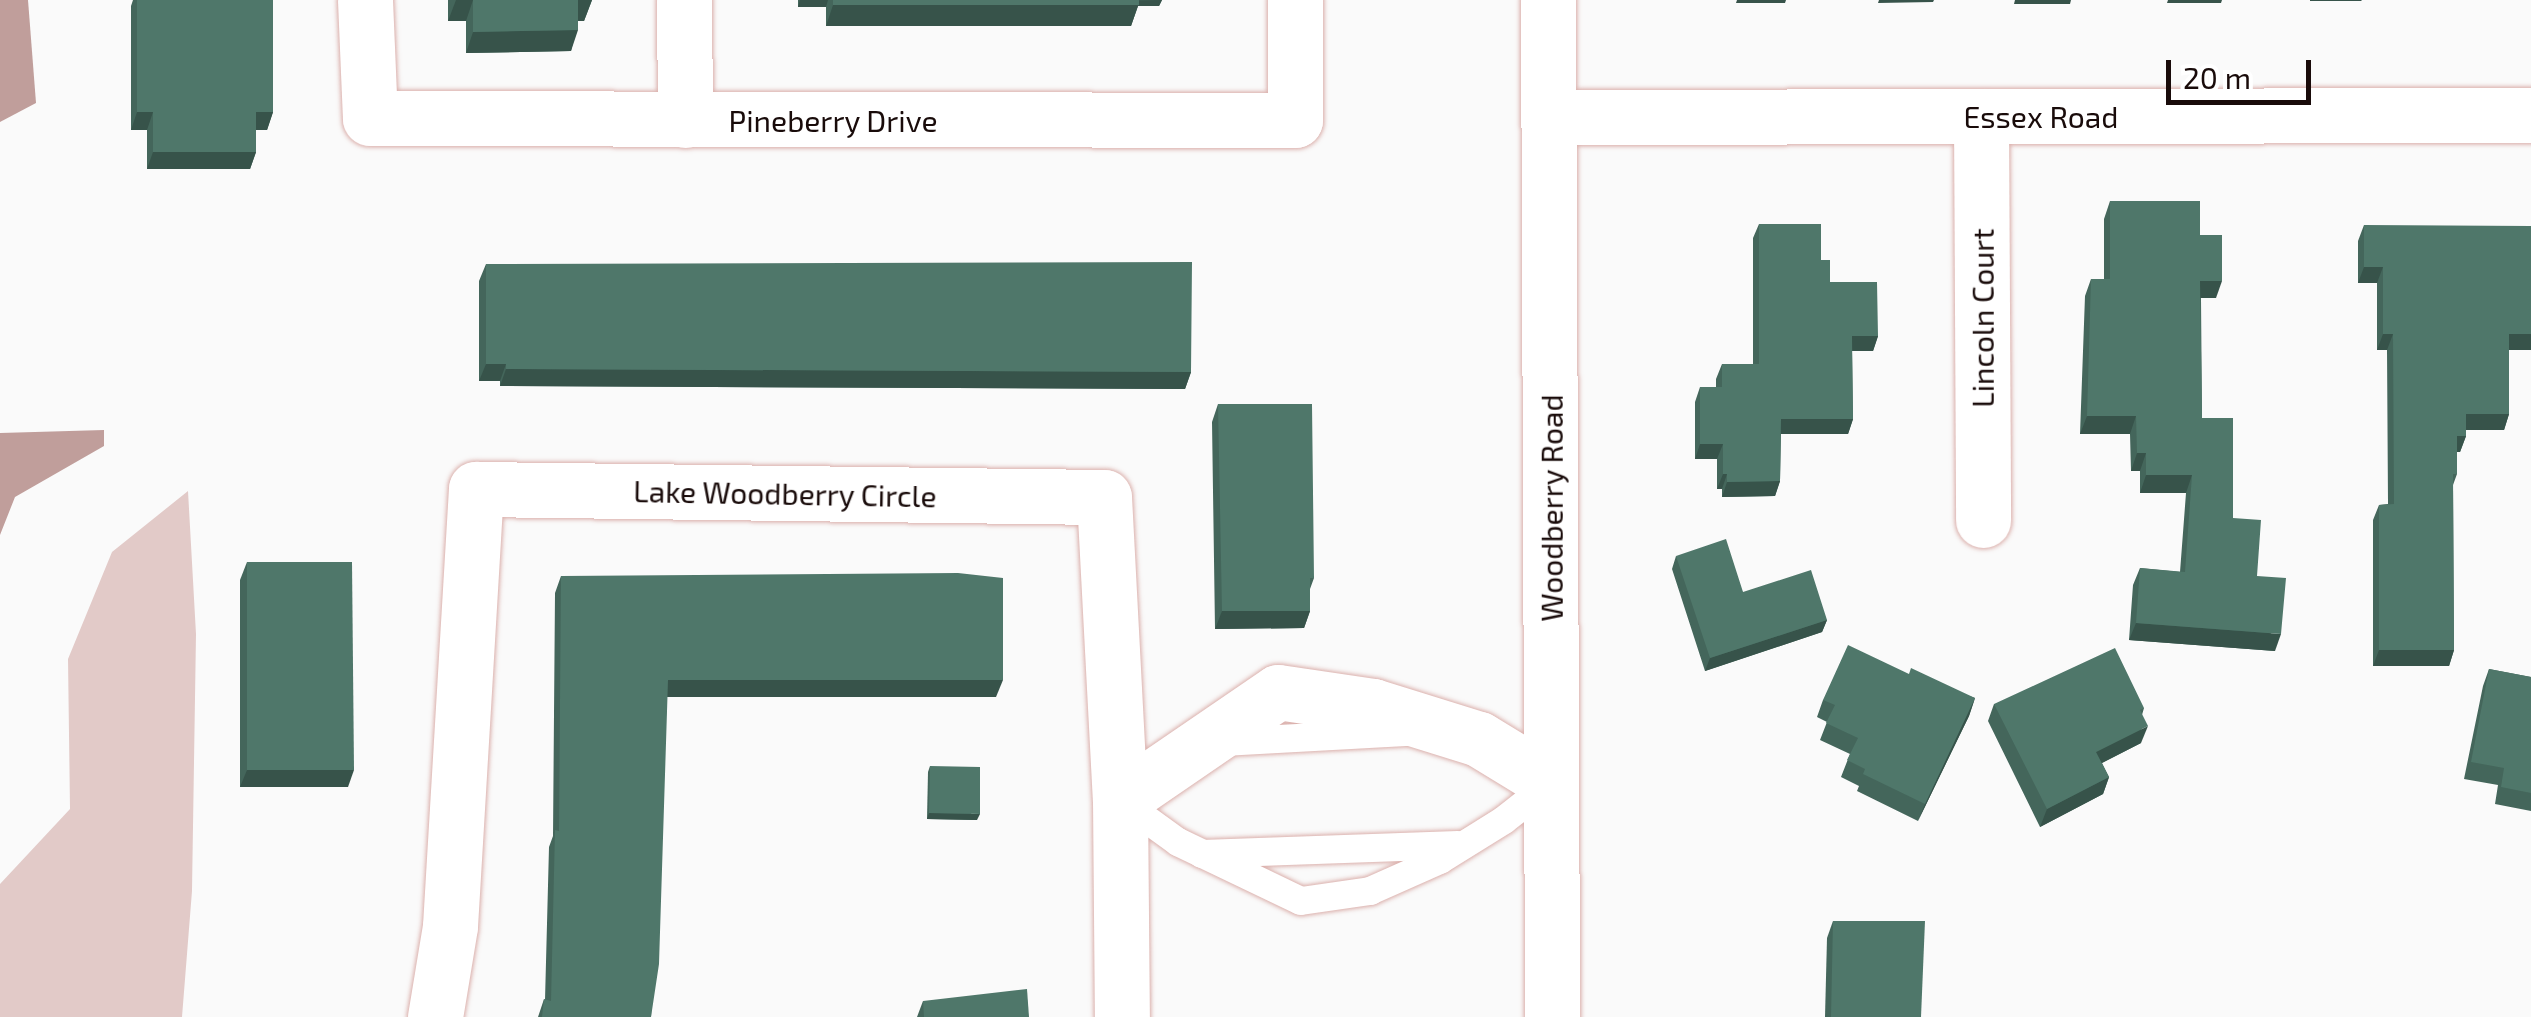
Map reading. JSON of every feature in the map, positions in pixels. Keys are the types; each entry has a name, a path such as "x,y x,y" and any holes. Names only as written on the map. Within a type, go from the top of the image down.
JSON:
{"street":[{"name":"Pineberry Drive","path":"365,0 370,118 684,120 1295,120 1295,0"},
{"path":"684,0 684,120"},
{"name":"Woodberry Road","path":"1548,0 1552,1017"},
{"name":"Lincoln Court","path":"1981,116 1983,520"},
{"name":"Essex Road","path":"1551,117 2531,116"},
{"name":"Lake Woodberry Circle","path":"435,1017 450,926 476,489 1104,497 1120,800 1122,1017"},
{"path":"1120,800 1278,692 1373,706 1479,739 1551,783"}],"lane":[{"path":"1120,800 1200,854 1301,901 1370,891 1464,844 1551,783"},
{"path":"1200,854 1464,844"}],"shaded area":[{"path":"0,0 28,0 36,103 0,122"},
{"path":"104,430 104,446 15,497 0,535 0,433"},
{"path":"188,491 196,634 192,891 182,1017 0,1017 0,884 70,809 68,659 112,552"}],"building":[{"path":"137,0 273,0 273,112 256,112 256,152 153,152 153,112 137,112"},
{"path":"473,0 578,0 578,30 473,32"},
{"path":"833,0 1139,0 1139,5 833,5"},
{"path":"2110,201 2200,201 2200,235 2222,235 2222,281 2200,281 2202,418 2233,418 2233,518 2261,520 2257,576 2286,578 2281,634 2136,623 2140,568 2185,572 2192,475 2146,475 2146,453 2137,453 2136,416 2087,416 2091,279 2110,279"},
{"path":"1759,224 1821,224 1821,260 1830,260 1830,282 1877,282 1878,336 1852,336 1853,419 1781,419 1780,481 1727,482 1727,474 1723,474 1723,444 1700,444 1700,387 1722,387 1722,364 1759,364"},
{"path":"2364,225 2531,226 2531,334 2509,334 2509,414 2466,414 2466,436 2457,436 2457,474 2453,474 2454,650 2379,650 2379,505 2394,504 2393,334 2383,334 2383,267 2364,267"},
{"path":"1192,262 1191,372 506,369 506,364 486,364 486,264"},
{"path":"1218,404 1312,404 1314,578 1310,578 1310,611 1222,611"},
{"path":"1726,539 1743,592 1811,570 1827,620 1710,658 1676,556"},
{"path":"247,562 352,562 354,770 247,770"},
{"path":"958,573 1003,578 1003,680 668,680 659,964 651,1017 542,1017 544,999 551,1001 555,830 559,831 561,576"},
{"path":"1848,645 1909,674 1911,668 1975,698 1925,804 1863,774 1865,769 1847,760 1858,738 1826,723 1835,705 1823,700"},
{"path":"2115,648 2144,708 2140,710 2148,726 2096,752 2109,777 2047,809 1994,704"},
{"path":"2489,669 2531,677 2531,793 2501,787 2504,768 2471,762"},
{"path":"930,766 980,767 980,814 929,813"},
{"path":"1833,921 1925,921 1921,1017 1831,1017"},
{"path":"1027,989 1029,1017 924,1017 923,1001"}]}
